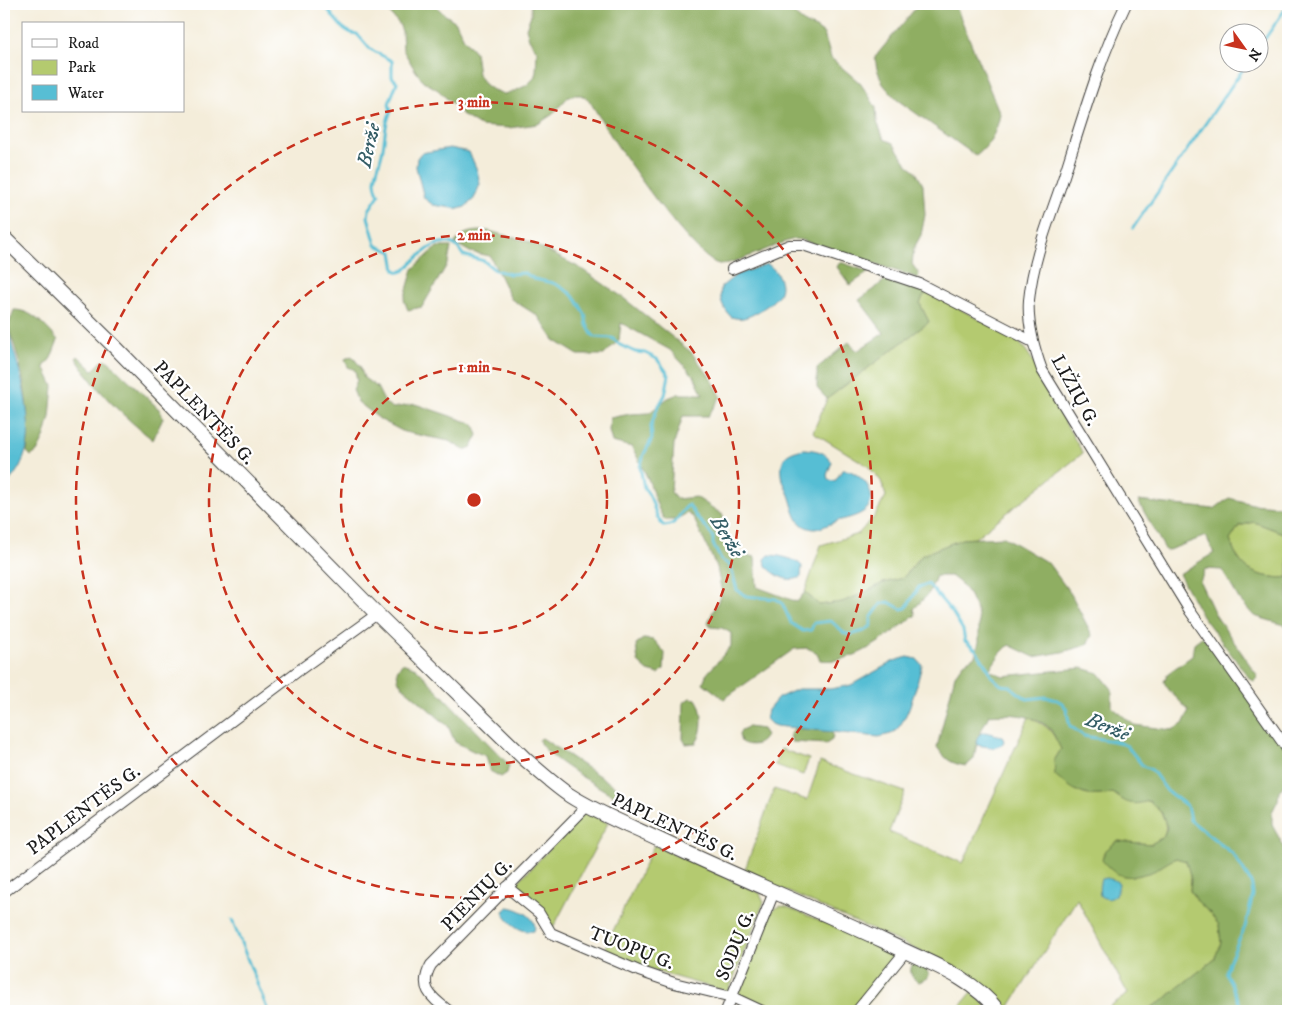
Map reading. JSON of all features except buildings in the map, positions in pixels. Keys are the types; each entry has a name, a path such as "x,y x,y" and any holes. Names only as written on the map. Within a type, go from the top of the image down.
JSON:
{"main road":[{"name":"PAPLENTĖS G.","path":"4,238 108,340 378,614 525,759 549,780 587,806 711,865 959,977 978,991 998,1011"}],"street":[{"name":"LIŽIŲ G.","path":"1126,4 1106,49 1040,248 1029,301 1033,342 1042,370 1185,603 1288,750"},
{"path":"732,269 789,244 803,245 929,288 1033,342"},
{"name":"PAPLENTĖS G.","path":"4,892 284,681 378,614"},
{"name":"PIENIŲ G.","path":"449,1011 434,999 424,984 426,973 431,965 587,806"},
{"name":"TUOPŲ G.","path":"507,888 539,913 551,933 639,971 674,983 732,998 762,1011"},
{"name":"SODŲ G.","path":"726,1011 774,892"},
{"path":"856,1011 905,952"}],"green space":[{"path":"382,4 437,4 444,14 456,22 464,39 475,52 478,74 484,84 504,94 527,85 534,78 536,72 537,51 529,39 526,28 531,15 531,4 789,4 796,16 824,34 831,58 860,83 876,108 877,122 884,139 893,143 907,164 915,170 923,185 925,215 921,235 914,248 912,264 919,274 918,278 795,239 726,264 719,264 711,260 688,238 651,193 623,154 589,100 581,95 573,95 567,98 553,114 538,124 509,128 480,126 464,116 438,90 423,81 403,50 402,31 399,24"},
{"path":"919,4 955,4 1000,114 992,137 976,156 896,99 883,84 877,69 875,57"},
{"path":"489,231 527,241 580,268 621,296 691,352 711,378 721,396 708,416 683,416 674,444 671,492 677,499 696,497 723,515 724,540 737,553 755,557 757,587 797,602 805,592 819,605 842,602 883,583 903,578 922,555 962,539 1004,537 1048,563 1071,594 1092,635 1087,645 1034,657 1009,645 989,670 1003,676 1082,668 1099,673 1112,689 1112,707 1134,725 1172,730 1183,724 1189,711 1164,682 1167,674 1192,656 1194,643 1203,636 1288,750 1288,781 1279,791 1278,800 1272,812 1272,825 1288,854 1288,1011 1144,1011 1163,1001 1214,960 1221,943 1219,925 1190,890 1191,879 1186,861 1176,858 1152,872 1137,876 1125,876 1115,873 1102,860 1105,851 1117,841 1151,844 1163,837 1167,828 1162,813 1149,801 1130,803 1113,793 1088,795 1069,786 1055,775 1054,761 1061,749 1052,732 1043,723 1029,717 1004,714 989,715 978,737 974,759 966,766 949,760 940,751 937,747 955,675 964,663 975,656 979,642 977,611 969,594 951,576 936,576 929,593 914,609 916,615 871,647 859,653 846,658 820,660 816,652 807,648 794,649 724,699 703,683 706,675 731,646 731,633 722,628 711,627 708,622 722,593 717,568 693,517 687,513 675,520 665,520 632,447 612,442 609,431 610,418 649,413 668,398 678,394 703,394 694,376 670,350 621,323 619,340 604,355 578,355 554,340 538,316 511,299 490,256 470,252 455,243 466,233"},
{"path":"437,247 451,247 448,263 422,307 408,310 404,300 413,269"},
{"path":"840,262 869,272 850,285 837,267"},
{"path":"888,278 928,292 923,296 920,304 929,322 827,399 817,388 817,368 849,342 857,351 884,333 859,300"},
{"path":"928,292 1014,338 1026,350 1083,453 975,538 962,539 922,555 903,578 883,583 842,602 819,605 805,592 821,545 858,534 874,517 886,496 881,481 868,466 813,432 827,399 929,322 920,304 923,296"},
{"path":"14,310 33,316 58,340 51,358 44,367 53,386 50,417 45,436 37,452 31,456 27,452 28,422 25,391 10,333 9,324"},
{"path":"78,356 93,370 106,359 160,410 163,418 153,440 131,422 101,392 76,358"},
{"path":"352,356 360,366 364,378 377,387 385,403 393,408 415,404 474,424 478,435 472,447 464,450 449,441 404,432 381,420 358,402 353,390 357,380 355,370 348,367 345,359"},
{"path":"1229,498 1252,504 1288,507 1288,535 1254,522 1239,526 1230,540 1240,561 1250,570 1278,578 1288,577 1288,626 1254,616 1239,599 1222,570 1205,569 1200,582 1216,616 1257,675 1254,681 1250,679 1200,613 1179,574 1214,553 1206,536 1166,551 1138,501 1214,509"},
{"path":"1254,522 1288,535 1288,577 1280,578 1256,573 1245,566 1236,555 1230,540 1239,526"},
{"path":"643,639 654,640 665,653 664,669 659,674 648,671 638,662 636,644"},
{"path":"402,663 416,668 509,765 507,773 501,777 490,771 486,756 455,742 448,726 403,687 398,680 397,671"},
{"path":"690,698 696,699 699,704 702,715 702,727 696,743 686,744 683,739 684,702"},
{"path":"1029,717 1049,729 1061,749 1054,761 1066,779 1077,790 1083,794 1101,795 1113,793 1123,798 1146,800 1160,811 1165,824 1165,830 1164,835 1159,840 1152,843 1117,841 1158,869 1176,858 1187,861 1191,879 1190,891 1219,925 1221,943 1214,960 1163,1001 1144,1011 1113,1011 1110,1006 1128,994 1077,899 1007,1011 983,985 953,966 744,872 774,789 807,800 820,762 905,792 889,832 963,863"},
{"path":"748,727 762,729 766,735 764,739 759,743 748,745 741,742 739,735 741,730"},
{"path":"796,727 830,731 833,734 832,740 826,744 792,742 790,734"},
{"path":"542,738 619,789 622,793 620,797 616,797 560,762 542,746 539,740"},
{"path":"781,749 809,759 803,775 775,765"},
{"path":"585,812 608,823 553,928 512,888"},
{"path":"654,845 760,893 764,902 728,992 665,974 603,952"},
{"path":"780,906 787,907 906,957 861,1011 773,1011 738,995 768,918 773,910"},
{"path":"912,965 924,966 929,974 928,978 919,982 912,977 911,973"},
{"path":"972,992 991,1011 956,1011"}],"water":[{"path":"450,148 469,152 477,170 480,184 474,199 465,207 459,209 433,205 424,198 416,167 417,158 421,153"},
{"path":"767,264 774,269 779,277 781,290 777,297 752,315 741,318 731,317 722,304 721,287 736,275"},
{"path":"4,323 10,335 26,401 28,443 22,463 14,476 4,486"},
{"path":"804,449 820,452 829,458 832,462 827,475 828,479 836,480 842,470 848,470 862,479 868,487 871,496 870,505 867,509 850,518 826,526 814,529 804,526 796,516 783,481 782,463 787,455"},
{"path":"769,555 796,561 802,566 801,577 791,580 782,578 773,572 766,566 765,559"},
{"path":"908,657 917,659 922,665 907,713 897,729 891,734 879,737 776,726 766,719 768,710 778,698 798,689 830,689 851,685 894,661"},
{"path":"985,732 1002,736 1004,741 1002,745 994,748 977,745 978,736"},
{"path":"1107,878 1119,883 1114,897 1108,899 1100,896 1099,890 1101,879"},
{"path":"508,907 527,914 534,922 534,931 525,931 511,923 503,911"}],"waterway":[{"name":"Beržė","path":"323,4 342,27 351,33 357,34 370,49 392,61 392,77 397,82 389,104 391,111 387,123 383,151 375,177 375,186 379,195 369,210 368,217 376,245 392,252 395,270 400,272 405,270 418,257 434,246 449,243 457,246 463,255 484,261 495,270 510,274 525,273 534,279 559,286 576,299 585,314 587,325 595,337 612,338 620,345 657,359 669,375 665,395 657,409 651,426 652,439 640,467 644,488 648,492 657,517 664,526 674,523 689,505 713,537 713,544 721,560 731,568 737,590 746,596 776,599 782,603 791,623 803,631 811,630 814,623 831,621 844,633 850,635 864,631 871,626 871,618 881,604 889,602 901,609 906,608 919,587 928,584 952,612 963,630 965,641 976,650 991,676 1001,685 1009,686 1027,699 1046,697 1057,700 1066,708 1070,726 1084,736 1118,742 1127,746 1143,766 1152,770 1167,791 1187,806 1190,820 1233,854 1249,879 1253,895 1245,927 1226,973 1243,1011"},
{"path":"1270,31 1288,5"},
{"path":"1133,228 1241,72"},
{"path":"232,920 268,1011"}]}
